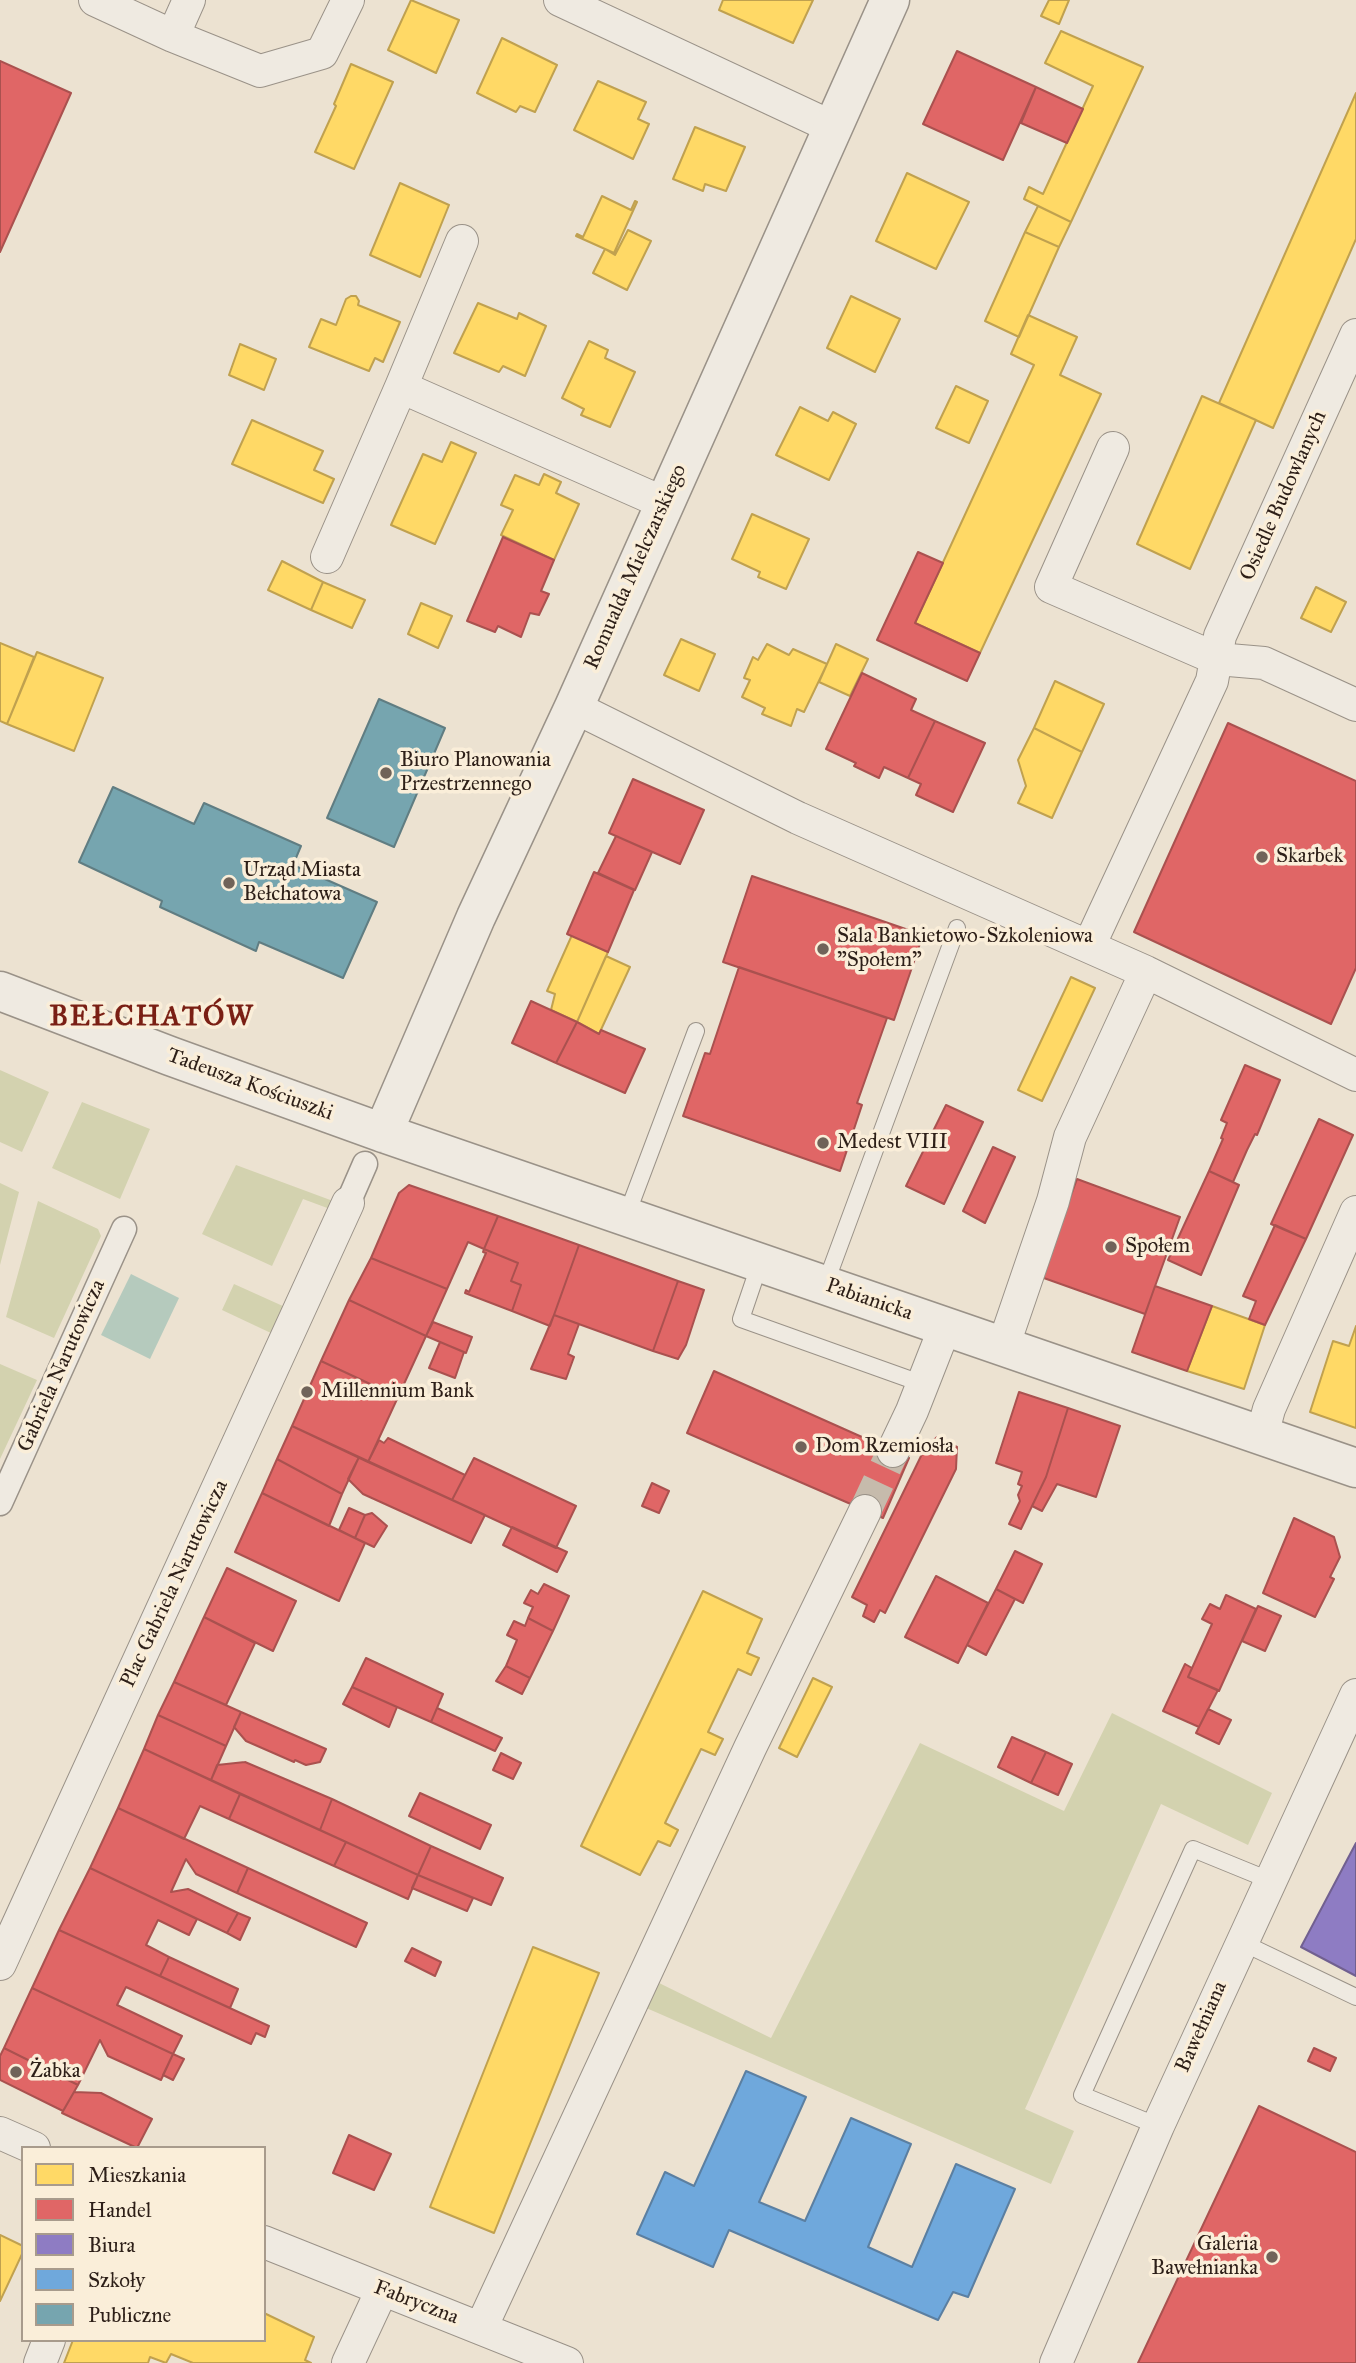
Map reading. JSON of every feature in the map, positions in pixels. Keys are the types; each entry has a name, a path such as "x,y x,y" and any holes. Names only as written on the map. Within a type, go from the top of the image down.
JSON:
{"street":[{"path":"95,0 173,36 260,71 322,53 348,0"},
{"path":"173,36 189,0"},
{"path":"560,0 832,127"},
{"name":"Romualda Mielczarskiego","path":"374,1148 890,0"},
{"path":"327,557 463,241"},
{"name":"Osiedle Budowlanych","path":"1089,946 1212,681 1220,636 1356,335"},
{"path":"401,387 664,503"},
{"path":"1113,448 1051,587 1217,659 1264,663 1356,705"},
{"path":"574,707 798,818 1146,972 1356,1075"},
{"path":"1003,1347 1053,1201 1070,1137 1146,972"},
{"name":"Tadeusza Kościuszki","path":"0,991 170,1056 374,1148"},
{"path":"348,1203 374,1148"},
{"name":"Pabianicka","path":"374,1148 626,1217 1356,1468"},
{"name":"Plac Gabriela Narutowicza","path":"0,1964 348,1203"},
{"path":"1262,1435 1269,1409 1356,1212"},
{"name":"Gabriela Narutowicza","path":"0,1503 124,1229"},
{"path":"893,1451 945,1326"},
{"path":"481,2328 750,1748 865,1511"},
{"name":"Bawełniana","path":"1056,2363 1158,2126 1356,1695"},
{"path":"0,2133 29,2146"},
{"name":"Fabryczna","path":"266,2243 567,2363"},
{"path":"348,2363 383,2290"},
{"path":"40,2363 48,2342"}],"lane":[{"path":"825,1285 957,928"},
{"path":"626,1217 696,1031"},
{"path":"760,1263 741,1319 923,1384"},
{"path":"1158,2126 1082,2095 1104,2046 1194,1849 1269,1880"},
{"path":"1241,1942 1356,1997"}],"green space":[{"path":"0,1070 49,1092 22,1152 0,1142"},
{"path":"82,1102 150,1129 120,1199 52,1168"},
{"path":"236,1165 333,1201 330,1209 303,1199 272,1266 202,1234"},
{"path":"0,1183 19,1192 0,1265"},
{"path":"38,1201 98,1229 101,1236 54,1338 6,1317"},
{"path":"234,1284 285,1307 273,1334 222,1310"},
{"path":"0,1364 37,1380 0,1459"},
{"path":"1112,1713 1272,1793 1248,1845 1161,1804 1025,2109 1074,2131 1051,2184 644,2007 655,1981 771,2038 920,1743 1064,1811"}],"shaded area":[{"path":"131,1274 179,1298 150,1359 101,1335"}],"building: Mieszkania":[{"path":"411,0 459,20 436,73 388,50"},
{"path":"723,0 813,0 793,43 719,10"},
{"path":"1049,0 1069,0 1059,24 1041,16"},
{"path":"1061,31 1143,67 1071,222 1024,199 1029,187 1043,194 1093,86 1045,63"},
{"path":"502,38 557,65 535,112 520,106 516,112 477,93"},
{"path":"351,64 393,82 354,169 315,152"},
{"path":"598,81 646,102 638,119 649,124 633,159 574,130"},
{"path":"1356,93 1356,239 1273,428 1219,403"},
{"path":"695,127 745,147 726,191 705,184 703,191 673,179"},
{"path":"907,173 969,202 936,269 876,241"},
{"path":"400,183 449,205 420,277 370,255"},
{"path":"602,196 631,210 635,201 637,202 614,253 576,236 577,234 583,237"},
{"path":"1038,206 1071,222 1059,247 1025,232"},
{"path":"628,230 651,241 627,290 593,273 605,249 615,255"},
{"path":"1025,232 1059,247 1019,337 985,321"},
{"path":"356,296 358,305 400,322 383,362 375,358 369,371 309,347 321,319 336,325 346,299"},
{"path":"851,296 900,319 875,372 827,348"},
{"path":"478,303 517,319 519,313 546,326 525,376 503,366 499,372 454,353"},
{"path":"1028,315 1077,337 1060,375 1101,394 980,653 915,623 1034,365 1011,354"},
{"path":"589,341 608,350 605,358 635,372 610,427 581,415 584,409 562,398"},
{"path":"240,344 276,359 264,390 229,375"},
{"path":"956,386 988,401 969,443 936,428"},
{"path":"1202,396 1256,420 1190,569 1137,544"},
{"path":"800,407 828,421 833,412 856,424 829,480 776,455"},
{"path":"252,420 323,451 314,470 334,479 323,503 232,464"},
{"path":"451,442 476,453 435,544 391,525 423,454 442,462"},
{"path":"544,474 561,482 556,493 579,504 554,560 501,535 513,510 501,505 515,475 539,485"},
{"path":"752,514 809,539 786,589 758,577 760,572 732,559"},
{"path":"282,561 323,582 311,610 268,590"},
{"path":"323,582 365,600 352,628 311,610"},
{"path":"1316,587 1346,602 1331,632 1301,618"},
{"path":"421,603 452,616 438,648 408,634"},
{"path":"681,639 715,654 699,691 664,675"},
{"path":"0,643 34,657 7,724 0,721"},
{"path":"767,644 789,655 793,649 827,664 804,712 797,709 791,726 762,714 765,708 742,697 750,680 744,678 753,657 758,660"},
{"path":"836,644 868,659 850,696 819,682"},
{"path":"37,652 103,678 74,751 7,724"},
{"path":"1055,681 1104,704 1082,752 1034,728"},
{"path":"1034,728 1082,752 1052,818 1018,803 1026,786 1018,760"},
{"path":"572,935 608,952 577,1022 551,1010 555,994 547,991"},
{"path":"606,956 630,967 599,1034 577,1022"},
{"path":"1071,977 1095,988 1042,1101 1018,1090"},
{"path":"1212,1306 1265,1325 1244,1389 1187,1371"},
{"path":"1356,1326 1356,1428 1310,1412 1333,1341 1349,1346"},
{"path":"703,1591 762,1619 747,1653 759,1658 751,1675 738,1669 708,1732 723,1739 715,1755 701,1749 665,1823 678,1830 670,1846 658,1841 640,1875 581,1846"},
{"path":"813,1678 832,1687 797,1757 779,1748"},
{"path":"533,1947 599,1973 494,2233 430,2207"},
{"path":"0,2235 21,2245 21,2256 0,2301"},
{"path":"266,2314 314,2337 305,2360 311,2363 193,2363 171,2354 166,2363 150,2357 148,2363 64,2363 72,2342 266,2342"}],"building: Handel":[{"path":"957,51 1036,87 1003,160 923,124"},
{"path":"0,61 71,93 0,252"},
{"path":"1036,87 1083,109 1067,143 1021,123"},
{"path":"503,537 554,560 541,591 549,594 539,615 530,613 521,637 498,626 495,632 467,621"},
{"path":"918,552 943,563 915,623 980,653 967,681 877,640"},
{"path":"862,673 916,699 911,710 935,721 908,778 884,767 879,778 854,766 856,763 826,749"},
{"path":"935,721 985,743 953,812 916,795 921,784 908,778"},
{"name":"Skarbek","path":"1228,723 1356,781 1356,968 1331,1024 1134,932"},
{"path":"633,779 704,810 680,864 609,833"},
{"path":"616,836 652,852 635,890 598,873"},
{"path":"594,872 634,890 608,952 567,934"},
{"name":"Sala Bankietowo-Szkoleniowa \"Społem\"","path":"752,876 923,935 894,1020 723,962"},
{"path":"739,967 887,1018 857,1103 862,1105 840,1171 683,1116 705,1053 710,1054"},
{"path":"531,1001 577,1022 556,1063 512,1043"},
{"path":"577,1022 599,1034 601,1030 645,1049 625,1093 556,1063"},
{"path":"1245,1065 1280,1080 1257,1135 1255,1134 1233,1182 1209,1171 1227,1123 1221,1120"},
{"path":"946,1105 983,1122 944,1204 906,1186"},
{"path":"1319,1119 1353,1135 1306,1239 1271,1224"},
{"path":"993,1147 1015,1157 985,1223 963,1211"},
{"path":"1209,1171 1239,1185 1201,1275 1168,1260"},
{"name":"Społem","path":"1077,1179 1180,1217 1145,1314 1041,1277"},
{"path":"409,1185 498,1216 484,1249 468,1242 447,1289 371,1258 399,1193"},
{"path":"498,1216 579,1245 550,1326 512,1311 521,1285 511,1281 518,1263 484,1249"},
{"path":"1275,1225 1306,1239 1265,1325 1249,1319 1256,1301 1243,1296"},
{"path":"579,1245 678,1281 653,1351 554,1315"},
{"path":"484,1249 518,1263 511,1281 521,1285 512,1311 465,1293 466,1290 469,1292 486,1253 483,1252"},
{"path":"371,1258 447,1289 426,1336 349,1300"},
{"path":"678,1281 704,1290 686,1345 678,1359 653,1351"},
{"path":"1155,1286 1212,1306 1187,1371 1132,1352"},
{"path":"349,1300 426,1336 398,1397 321,1361"},
{"path":"554,1315 579,1324 568,1354 574,1357 566,1379 531,1369"},
{"path":"433,1322 472,1337 466,1353 426,1336"},
{"path":"440,1342 464,1352 455,1378 429,1368"},
{"path":"321,1361 398,1397 368,1462 292,1426"},
{"name":"Dom Rzemiosła","path":"714,1371 909,1458 883,1518 687,1433"},
{"path":"1019,1392 1068,1408 1046,1477 1021,1529 1009,1524 1020,1501 1018,1495 1022,1486 1018,1484 1022,1472 996,1463"},
{"path":"1068,1408 1120,1426 1096,1497 1057,1484 1042,1511 1032,1506 1046,1477"},
{"path":"292,1426 359,1457 342,1494 277,1459"},
{"path":"937,1437 957,1447 956,1469 885,1613 880,1610 874,1622 863,1616 867,1605 852,1597 924,1450"},
{"path":"388,1438 465,1475 452,1500 368,1462 379,1440 384,1443"},
{"path":"359,1457 485,1515 471,1543 363,1494 348,1479"},
{"path":"474,1458 576,1506 556,1548 452,1500"},
{"path":"277,1459 342,1494 329,1526 262,1493"},
{"path":"652,1483 669,1491 659,1513 642,1506"},
{"path":"262,1493 365,1543 339,1601 235,1552"},
{"path":"349,1508 365,1515 355,1538 339,1530"},
{"path":"372,1513 387,1526 374,1547 355,1538 365,1515"},
{"path":"1294,1518 1334,1537 1340,1557 1330,1577 1334,1579 1315,1617 1263,1593"},
{"path":"512,1527 567,1552 557,1572 503,1545"},
{"path":"1015,1551 1042,1564 1023,1603 996,1589"},
{"path":"227,1568 296,1601 273,1651 204,1617"},
{"path":"936,1576 988,1603 958,1663 905,1637"},
{"path":"544,1584 569,1596 553,1631 528,1618 533,1607 524,1603 531,1590 538,1594"},
{"path":"996,1589 1015,1599 986,1655 967,1645"},
{"path":"1226,1595 1256,1609 1219,1691 1188,1677 1212,1624 1202,1619 1210,1604 1220,1609"},
{"path":"1258,1606 1281,1616 1265,1651 1242,1641"},
{"path":"204,1617 255,1643 226,1705 174,1682"},
{"path":"528,1618 553,1631 530,1678 506,1666 517,1640 507,1635 514,1621 525,1626"},
{"path":"366,1658 443,1694 431,1722 352,1687"},
{"path":"1185,1664 1192,1668 1188,1677 1218,1690 1199,1727 1163,1711"},
{"path":"506,1666 530,1678 522,1694 496,1681"},
{"path":"174,1682 241,1712 226,1746 158,1715"},
{"path":"352,1687 397,1707 389,1727 343,1704"},
{"path":"437,1708 502,1738 495,1751 431,1722"},
{"path":"1208,1709 1231,1720 1219,1744 1196,1733"},
{"path":"241,1712 326,1749 320,1762 306,1765 295,1760 294,1762 246,1741 234,1727"},
{"path":"158,1715 226,1746 211,1780 144,1749"},
{"path":"1012,1737 1046,1752 1031,1783 998,1767"},
{"path":"144,1749 240,1794 229,1819 200,1806 184,1839 118,1808"},
{"path":"1046,1752 1072,1764 1058,1795 1031,1783"},
{"path":"501,1753 521,1763 513,1779 493,1770"},
{"path":"245,1762 332,1799 320,1830 211,1780 217,1765"},
{"path":"420,1793 491,1825 480,1849 409,1816"},
{"path":"240,1794 346,1842 334,1866 229,1819"},
{"path":"332,1799 431,1846 418,1875 320,1830"},
{"path":"118,1808 248,1868 237,1893 196,1874 186,1859 171,1892 188,1889 238,1913 227,1933 90,1868"},
{"path":"346,1842 418,1875 408,1899 334,1866"},
{"path":"431,1846 503,1878 491,1905 418,1875"},
{"path":"90,1868 197,1919 189,1935 158,1920 146,1945 169,1957 160,1976 59,1930"},
{"path":"248,1868 367,1923 356,1947 237,1893"},
{"path":"418,1875 473,1898 467,1911 412,1888"},
{"path":"238,1913 250,1918 240,1940 227,1933"},
{"path":"59,1930 269,2026 265,2037 256,2033 251,2044 126,1987 117,2005 182,2036 173,2054 32,1988"},
{"path":"412,1948 441,1962 435,1976 405,1961"},
{"path":"169,1957 238,1989 230,2008 160,1976"},
{"path":"32,1988 173,2054 161,2080 108,2056 100,2040 78,2085 4,2048"},
{"path":"4,2048 78,2085 63,2111 0,2080 0,2056"},
{"path":"1314,2048 1336,2058 1330,2071 1308,2061"},
{"path":"173,2054 184,2059 173,2080 163,2075"},
{"path":"74,2092 101,2093 152,2119 138,2146 133,2146 62,2113"},
{"name":"Galeria Bawełnianka","path":"1259,2106 1356,2152 1356,2363 1138,2363"},
{"path":"349,2135 391,2154 374,2190 333,2173"}],"building: Biura":[{"path":"1356,1843 1356,1976 1301,1947"}],"building: Szkoły":[{"path":"746,2071 806,2097 759,2202 805,2221 851,2118 911,2144 868,2247 912,2267 956,2164 1015,2189 968,2297 953,2292 938,2320 729,2230 713,2267 637,2234 665,2172 694,2186"}],"building: Publiczne":[{"name":"Biuro Planowania Przestrzennego","path":"379,699 445,728 394,847 327,818"},
{"name":"Urząd Miasta Bełchatowa","path":"113,787 194,824 204,803 301,846 293,865 377,902 343,978 259,942 256,951 160,907 162,901 79,862"}],"tunnel":[{"path":"865,1511 893,1451"}],"place":[{"name":"Biuro Planowania Przestrzennego","path":"386,773"},
{"name":"Skarbek","path":"1262,857"},
{"name":"Urząd Miasta Bełchatowa","path":"229,883"},
{"name":"Sala Bankietowo-Szkoleniowa \"Społem\"","path":"823,949"},
{"name":"Medest VIII","path":"823,1143"},
{"name":"Społem","path":"1111,1247"},
{"name":"Millennium Bank","path":"307,1392"},
{"name":"Dom Rzemiosła","path":"801,1447"},
{"name":"Żabka","path":"16,2072"},
{"name":"Galeria Bawełnianka","path":"1272,2257"}],"district":[{"name":"BEŁCHATÓW","path":"152,1018"}]}
